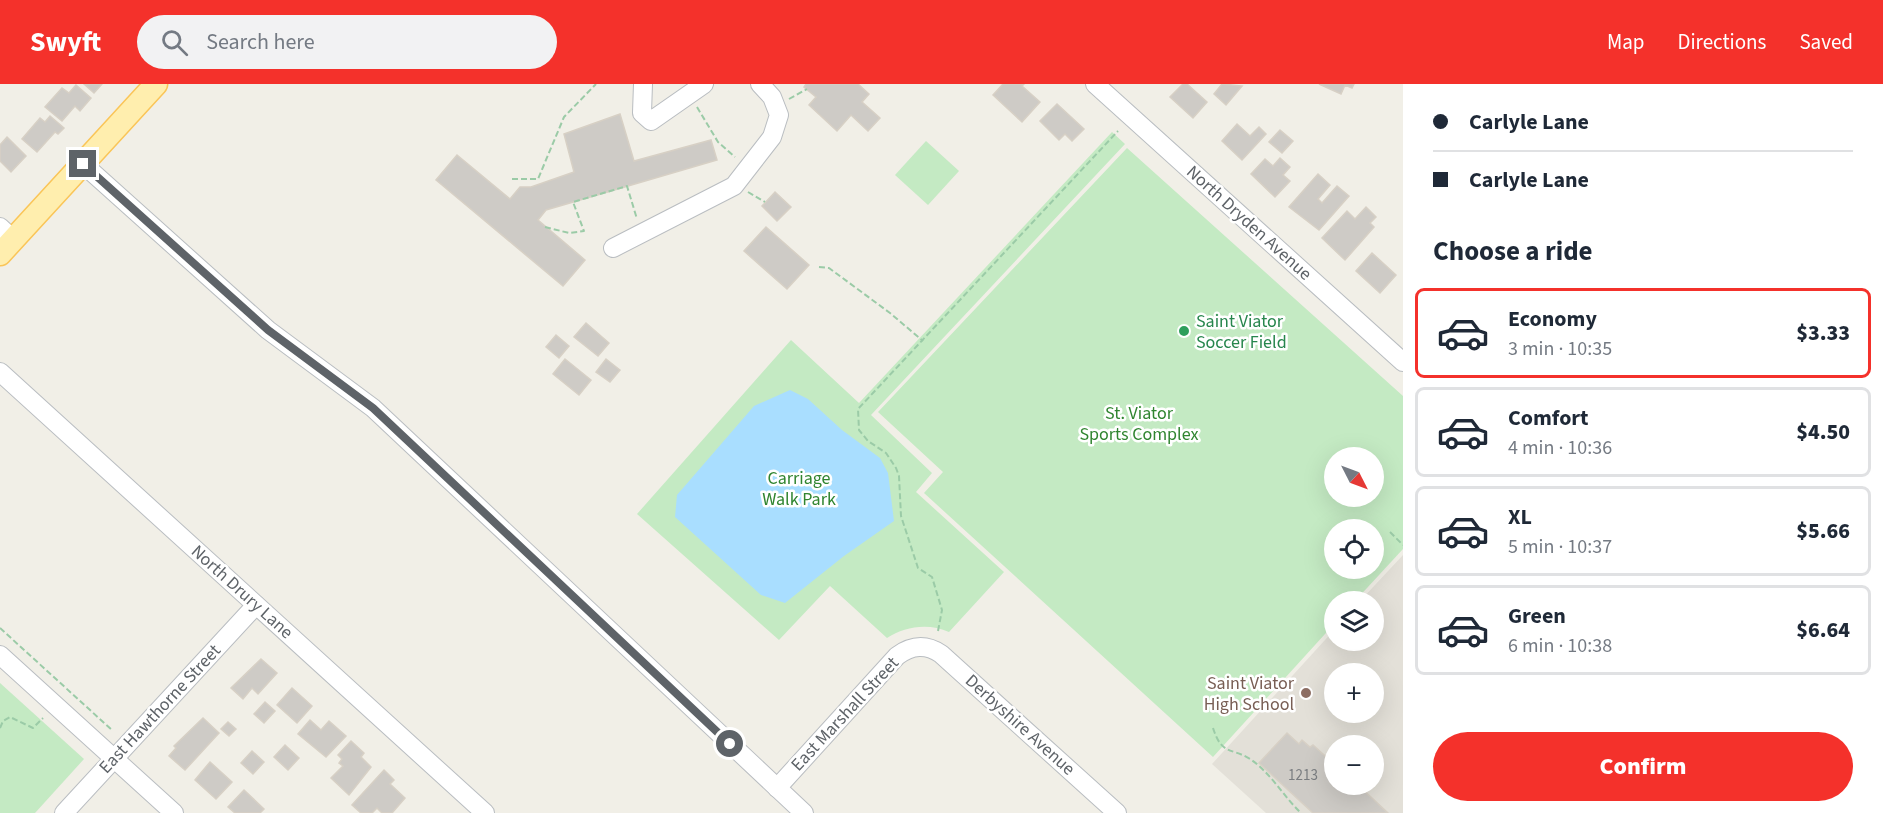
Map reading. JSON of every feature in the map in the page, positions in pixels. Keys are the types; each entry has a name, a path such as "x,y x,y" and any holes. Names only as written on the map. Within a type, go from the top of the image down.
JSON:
{"main road":[{"path":"4,240 83,164 156,84"}],"street":[{"path":"643,84 642,113 651,121 704,84"},
{"path":"613,248 734,186 772,137 779,115 772,97 760,84"},
{"name":"North Dryden Avenue","path":"1095,84 1403,363"},
{"path":"83,164 268,330 373,408 804,813"},
{"name":"North Drury Lane","path":"0,372 485,813"},
{"name":"East Hawthorne Street","path":"64,813 256,605"},
{"name":"East Marshall Street","path":"777,788 897,656 918,646"},
{"name":"Derbyshire Avenue","path":"918,646 932,648 941,654 1117,813"},
{"path":"0,655 174,813"}],"path":[{"path":"512,179 538,179 564,117 596,84"},
{"path":"776,106 807,89"},
{"path":"689,95 718,142 747,169"},
{"path":"938,631 942,610 932,577 918,568 901,516 899,476 886,453 863,436 856,422 856,414 861,405 1118,131"},
{"path":"545,227 569,233 584,231 573,202 627,186 641,233"},
{"path":"748,192 765,202"},
{"path":"819,267 829,268 890,313 922,341"},
{"path":"1390,532 1403,545"},
{"path":"0,628 113,731"},
{"path":"0,728 4,719 10,717 33,728 43,718"},
{"path":"1213,728 1217,739 1229,752 1249,758 1301,813"}],"shaded area":[{"name":"Saint Viator High School","path":"1403,555 1403,813 1266,813 1212,764 1324,641 1324,651 1384,651 1384,591 1369,591 1381,579 1384,579 1384,575"}],"green space":[{"name":"Carriage Walk Park","path":"1112,132 1125,144 871,415 932,473 916,492 1004,572 949,632 933,627 917,627 909,628 887,638 830,586 779,640 637,514 791,340 859,403"},
{"path":"926,141 959,171 928,205 895,175"},
{"name":"St. Viator Sports Complex","path":"1127,148 1403,396 1403,549 1384,570 1384,519 1324,519 1324,579 1375,579 1364,591 1324,591 1324,635 1213,757 924,493 943,472 878,412"},
{"path":"0,683 84,759 35,813 0,813"}],"water":[{"path":"790,390 808,399 842,430 880,458 888,473 894,521 844,556 785,603 761,595 675,517 677,495 754,406"}],"building":[{"path":"84,84 102,84 94,93"},
{"path":"806,84 858,84 869,94 862,102 880,118 868,131 851,115 837,131 809,105 816,97 804,87"},
{"path":"1003,84 1024,84 1022,86 1040,102 1022,122 993,95"},
{"path":"1183,84 1187,84 1207,102 1193,118 1170,97"},
{"path":"1222,84 1242,86 1226,105 1214,94"},
{"path":"1319,84 1354,84 1352,88 1345,85 1341,94"},
{"path":"76,85 91,98 80,111 75,106 62,121 45,107 62,88 69,93"},
{"path":"1057,104 1084,129 1072,141 1065,134 1059,140 1040,121"},
{"path":"620,114 634,161 711,140 717,160 546,210 538,220 585,260 563,286 436,180 457,155 510,199 520,187 531,187 574,172 564,134"},
{"path":"50,116 64,128 58,134 55,132 37,152 22,139 40,118 45,122"},
{"path":"1237,124 1250,136 1259,127 1266,134 1242,160 1222,141"},
{"path":"1280,130 1293,141 1282,153 1269,142"},
{"path":"7,137 26,156 11,172 0,161 0,145"},
{"path":"1280,158 1290,167 1283,175 1290,181 1275,197 1251,174 1265,159 1273,166"},
{"path":"1318,174 1330,185 1318,199 1322,203 1337,186 1349,196 1319,230 1289,207"},
{"path":"775,192 791,207 777,221 762,206"},
{"path":"1366,207 1376,217 1370,223 1374,227 1345,260 1322,238 1347,211 1355,219"},
{"path":"766,227 809,265 787,289 744,251"},
{"path":"1372,253 1396,275 1380,293 1356,271"},
{"path":"586,323 609,343 598,356 574,337"},
{"path":"556,335 569,346 559,358 546,347"},
{"path":"565,359 591,380 579,395 553,374"},
{"path":"606,359 620,370 610,382 596,372"},
{"path":"261,659 277,673 258,694 252,688 243,699 231,688"},
{"path":"292,688 312,706 297,723 277,705"},
{"path":"265,702 275,711 264,723 254,714"},
{"path":"203,718 219,733 185,770 169,756 176,748 174,746"},
{"path":"310,720 321,730 329,721 346,736 326,757 298,734"},
{"path":"228,722 236,729 229,736 221,729"},
{"path":"1287,733 1299,744 1302,740 1310,747 1313,745 1324,755 1324,795 1369,795 1388,813 1313,813 1259,763"},
{"path":"351,741 364,753 361,757 371,767 349,795 331,778 343,766 339,763 342,759 338,755"},
{"path":"285,745 299,758 288,770 274,757"},
{"path":"252,751 264,762 253,774 241,763"},
{"path":"210,762 232,782 216,799 195,780"},
{"path":"384,770 394,780 390,784 405,798 392,813 382,813 377,808 372,813 361,813 352,805"},
{"path":"244,790 264,809 260,813 235,813 228,807"}],"place":[{"name":"Saint Viator Soccer Field","path":"1184,331"},
{"name":"Saint Viator High School","path":"1306,693"}],"route":[{"path":"83,164 268,330 373,408 730,744"}]}
